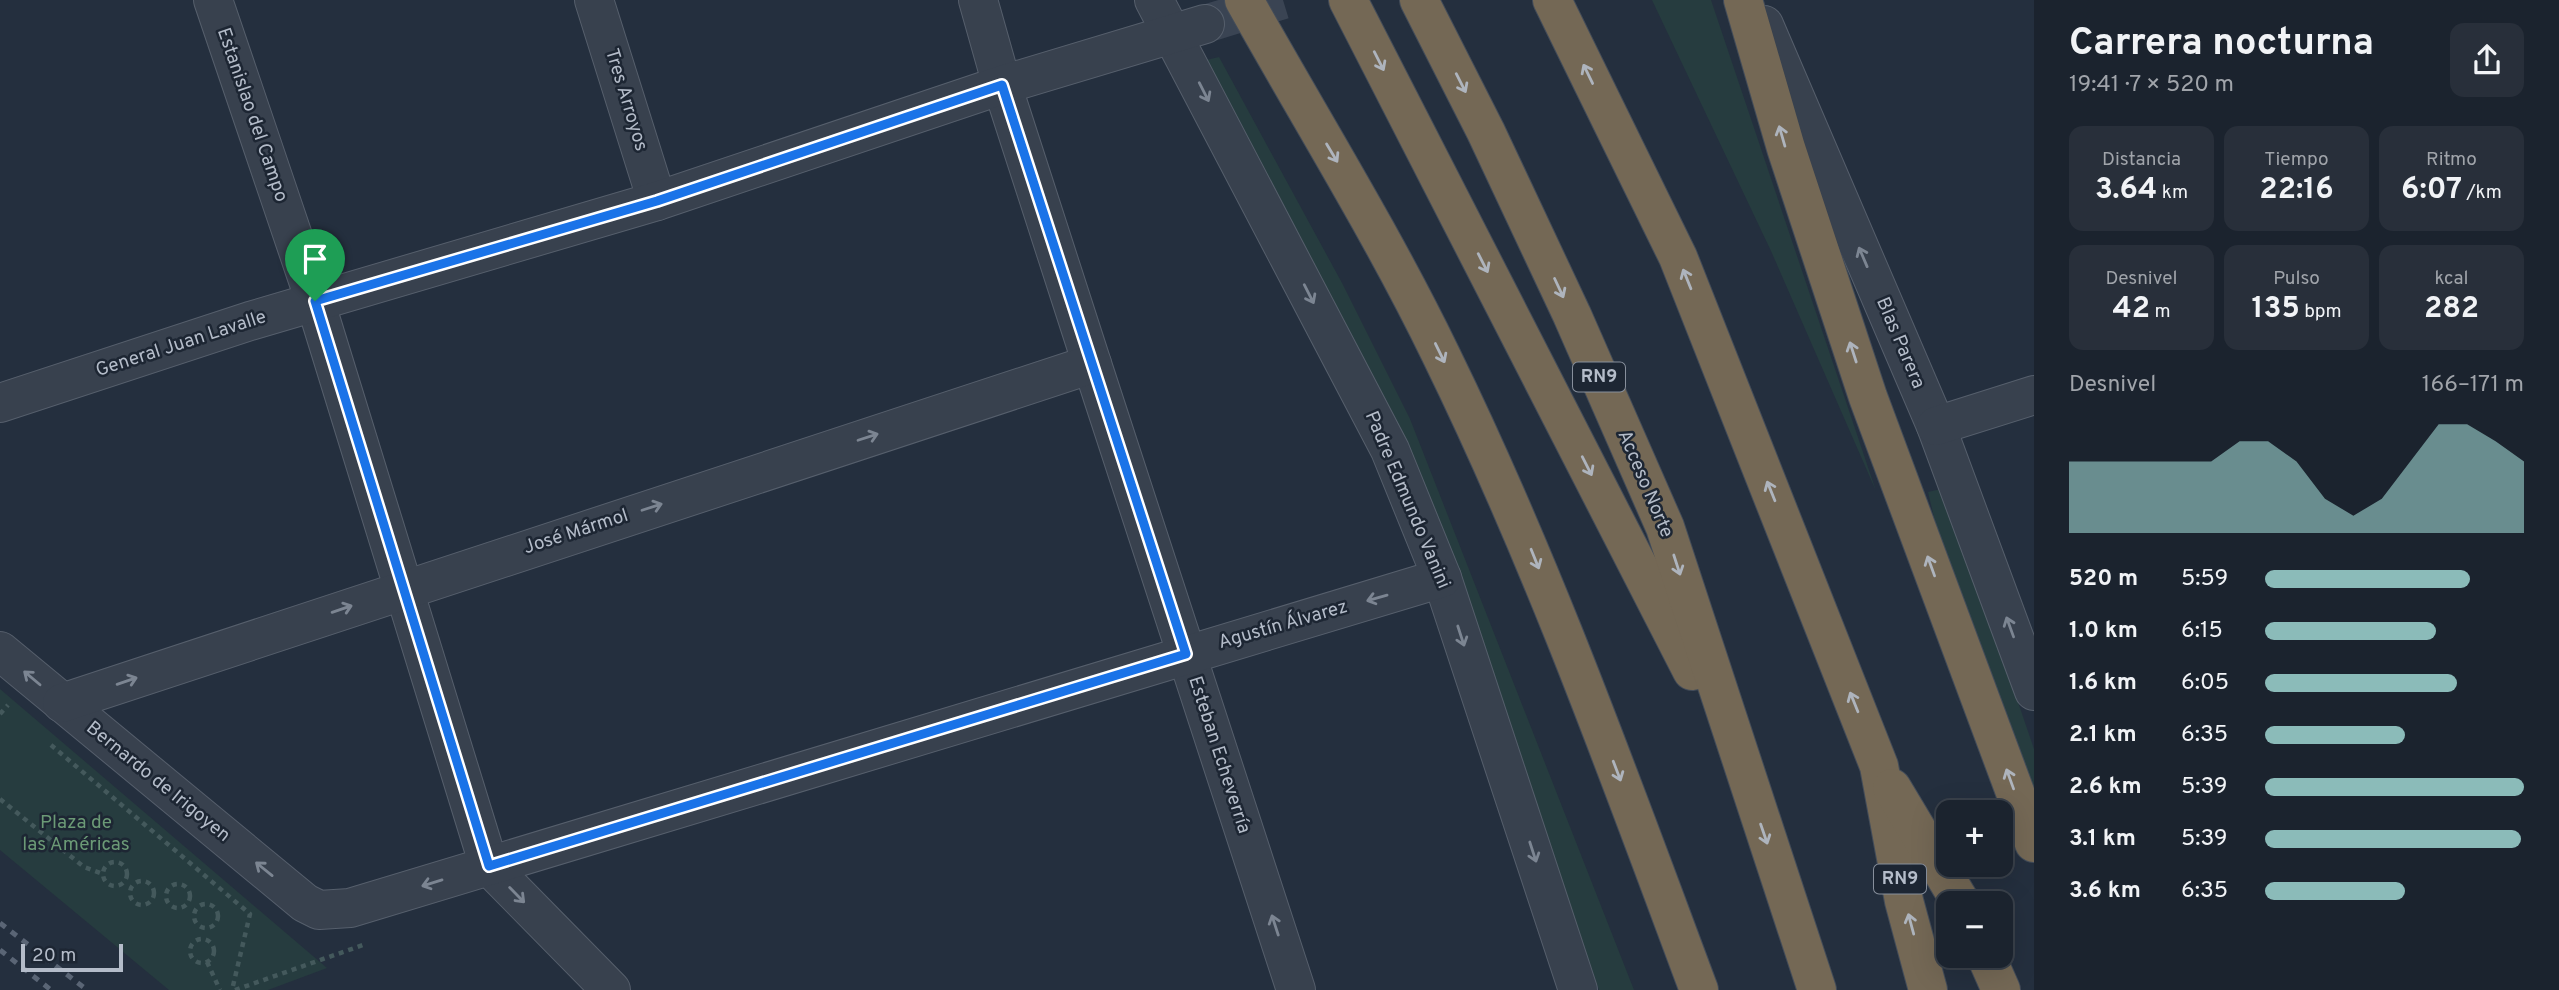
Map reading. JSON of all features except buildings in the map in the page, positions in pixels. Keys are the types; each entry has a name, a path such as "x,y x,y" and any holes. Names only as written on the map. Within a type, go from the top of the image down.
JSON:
{"highway":[{"path":"1244,0 1361,202 1441,354 1521,527 1572,651 1699,990"},
{"path":"1348,0 1742,769"},
{"name":"Acceso Norte","path":"1419,0 1486,132 1572,315 1665,527 1742,769 1817,990"},
{"name":"RN9","path":"1552,0 1678,257 1879,766 1904,901 1928,990"},
{"path":"1743,0 1786,148 1868,397 2034,843"},
{"path":"1188,14 1297,94"},
{"path":"1879,766 1954,891"},
{"path":"1991,968 2001,990"}],"street":[{"name":"Estanislao del Campo","path":"213,0 315,301 489,866 611,990"},
{"name":"Tres Arroyos","path":"594,0 657,201"},
{"name":"Esteban Echeverría","path":"978,0 1002,85 1296,990"},
{"name":"Blas Parera","path":"1753,0 1936,426 2034,691"},
{"name":"General Juan Lavalle","path":"0,404 315,301 657,201 1002,85 1188,14"},
{"name":"Padre Edmundo Vanini","path":"1188,14 1390,450 1442,578 1578,990"},
{"name":"José Mármol","path":"62,703 1092,364"},
{"path":"1936,426 2034,395"},
{"name":"Agustín Álvarez","path":"319,910 350,908 1442,578"},
{"name":"Bernardo de Irigoyen","path":"0,651 305,903 319,910"}],"path":[{"path":"0,701 17,716"},
{"path":"49,743 250,914 232,990"},
{"path":"0,799 83,867 103,874"},
{"path":"120,863 127,872 125,881 120,885 111,885 105,881 103,874 108,864 120,863"},
{"path":"125,881 132,886"},
{"path":"154,896 153,888 146,882 138,882 132,886 130,897 138,905 146,905 154,896 165,896"},
{"path":"174,884 182,885 190,894 188,902 182,907 167,903 165,896 174,884"},
{"path":"188,902 196,909"},
{"path":"206,904 217,911 217,922 210,928 204,928 194,920 196,909 206,904"},
{"path":"203,938 204,928"},
{"path":"203,938 211,942 213,957 207,962 198,962 191,954 192,944 203,938"},
{"path":"207,962 220,990"}],"green space":[{"path":"1652,0 1711,0 1876,491 1771,251"},
{"path":"1219,57 1342,283 1410,419 1634,990 1599,990 1492,675 1202,61"},
{"path":"1945,488 2034,749 2034,803 1943,555 1928,492"},
{"name":"Plaza de las Américas","path":"0,689 327,968 268,990 169,990 0,850"}],"tunnel":[{"path":"1205,24 1283,0"}],"railway":[{"path":"0,923 87,990"},
{"path":"0,950 51,990"}],"route":[{"path":"1002,85 1186,654 489,866 315,301 657,201 1002,85"}]}
